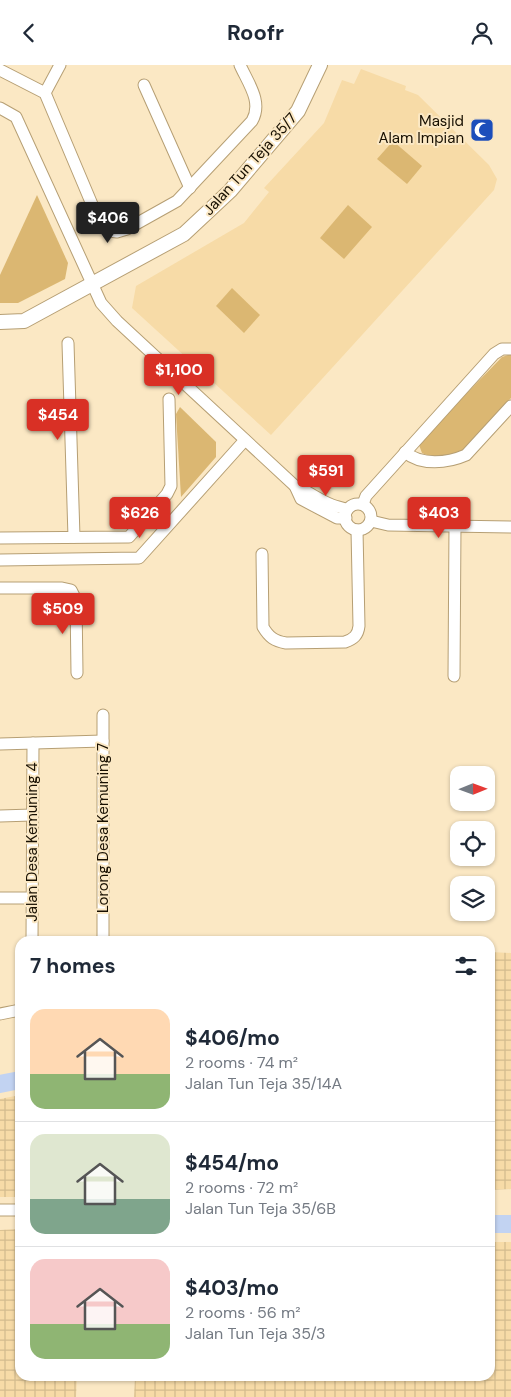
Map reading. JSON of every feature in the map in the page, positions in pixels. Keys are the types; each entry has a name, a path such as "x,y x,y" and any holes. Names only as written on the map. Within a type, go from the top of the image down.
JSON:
{"street":[{"path":"45,93 60,65"},
{"path":"0,70 45,93 99,221 109,231 117,232 135,225 177,201 252,121 256,114 257,105 255,96 240,65"},
{"name":"Jalan Tun Teja 35/7","path":"0,322 24,321 184,235 230,191 298,111 320,65"},
{"path":"144,85 190,187"},
{"path":"0,108 16,117 101,303 117,321 295,487 301,499 337,518 344,511 355,504 363,504 371,512 371,521 364,528 357,530 350,527 344,511 313,494 295,487"},
{"path":"68,343 74,537"},
{"path":"363,504 366,496 494,354 502,349 511,349"},
{"path":"0,538 129,537 167,494 171,486 169,399"},
{"path":"405,452 410,457 421,460 442,462 456,460 466,455 511,406"},
{"path":"0,561 139,558 245,440"},
{"path":"371,521 388,525 511,527"},
{"path":"454,676 455,526"},
{"path":"262,554 263,627 268,636 276,641 286,643 345,642 352,640 358,633 360,626 357,530"},
{"path":"0,588 62,588 70,591 76,600 77,673"},
{"name":"Lorong Desa Kemuning 7","path":"103,936 104,715"},
{"path":"0,744 103,741"},
{"name":"Jalan Desa Kemuning 4","path":"32,936 33,743"},
{"path":"0,816 32,815"},
{"path":"0,899 32,898"},
{"path":"0,1014 15,1011"},
{"path":"0,1210 15,1210"}],"shaded area":[{"path":"361,69 406,86 405,90 418,95 489,165 497,179 494,190 271,435 132,308 136,286 244,223 269,192 264,188 324,123 342,80 354,84"},
{"path":"393,141 422,166 407,184 377,159"},
{"path":"37,195 68,263 65,279 18,303 0,303 0,275"},
{"path":"348,205 372,227 344,259 320,238"},
{"path":"232,288 260,315 244,333 216,306"},
{"path":"511,355 511,398 462,452 442,456 431,456 422,453 419,445 421,440 502,357"},
{"path":"180,407 216,442 216,457 181,497 176,414"},
{"path":"495,952 511,953 511,1189 495,1190"},
{"path":"15,1096 15,1197 0,1197 0,1099"},
{"path":"15,1229 15,1381 77,1381 76,1397 0,1397 0,1230"},
{"path":"495,1242 511,1242 511,1397 134,1397 135,1381 495,1381"}],"waterway":[{"path":"0,1084 15,1081"},
{"path":"495,1224 511,1224"}],"place":[{"name":"Masjid Alam Impian","path":"482,130"}]}
